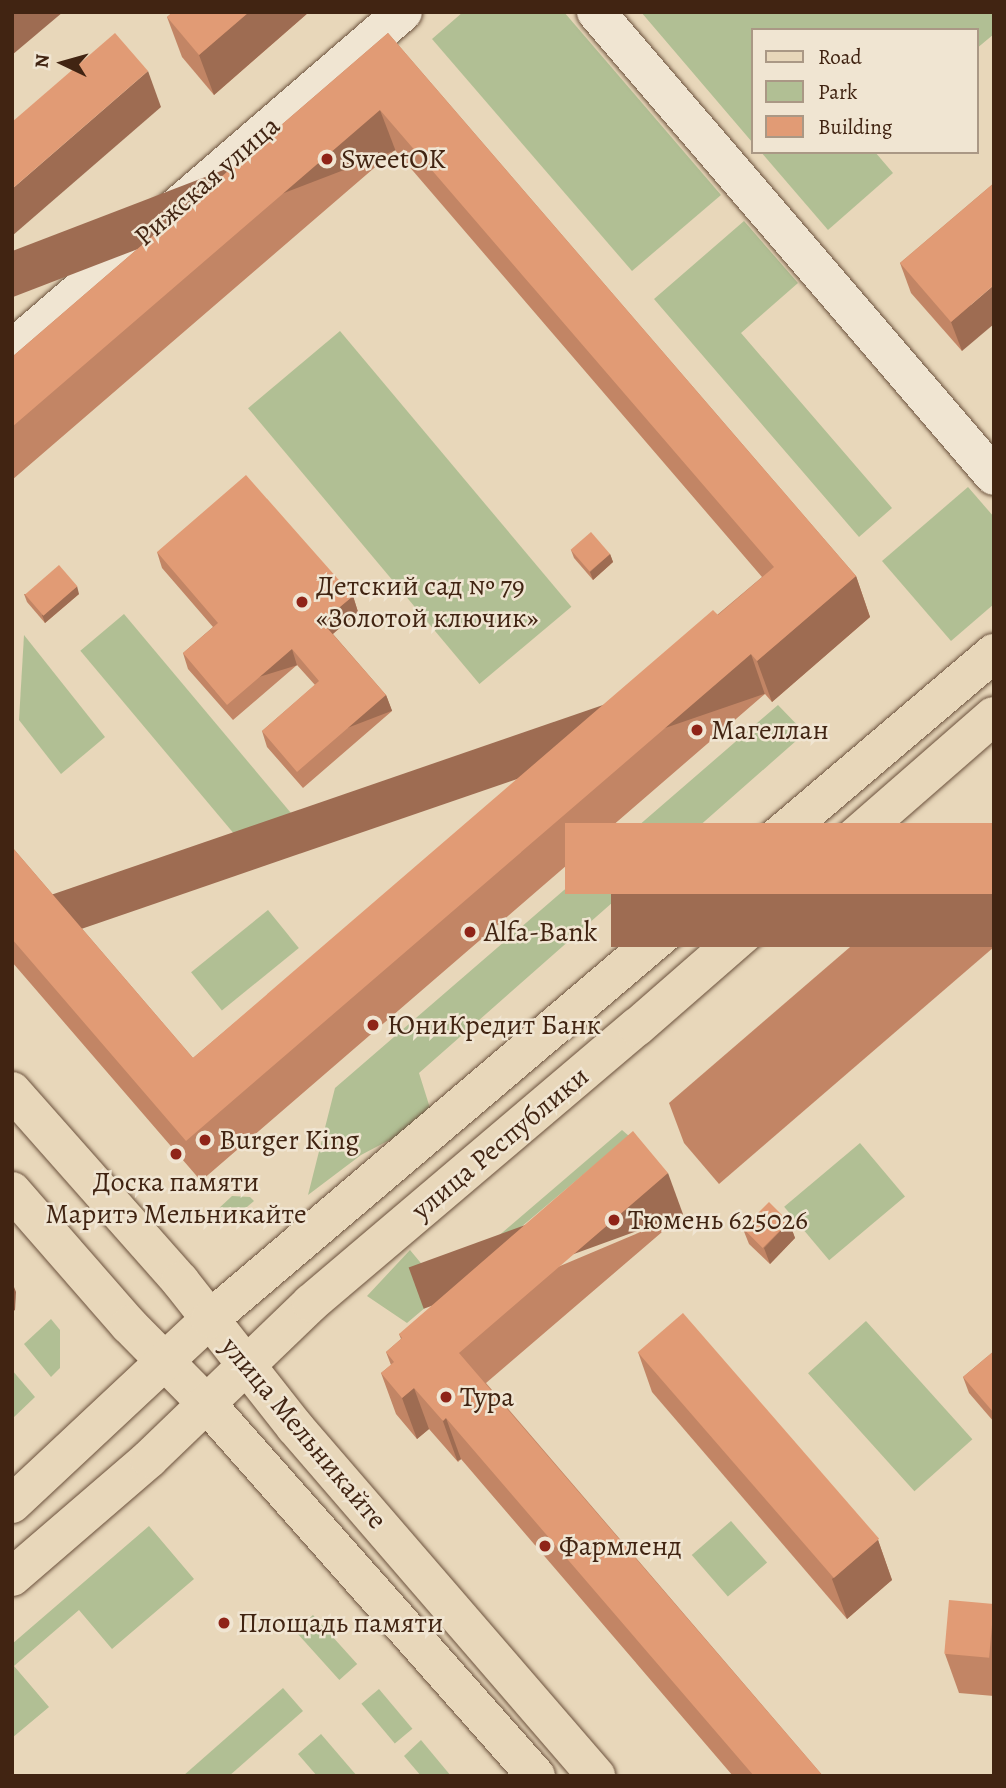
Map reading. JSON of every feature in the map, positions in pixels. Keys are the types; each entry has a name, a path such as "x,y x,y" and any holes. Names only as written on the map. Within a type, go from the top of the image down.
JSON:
{"main road":[{"name":"улица Республики","path":"12,1504 210,1319 994,653"},
{"name":"улица Республики","path":"12,1577 149,1459 311,1303 628,1035 994,716"},
{"name":"улица Мельникайте","path":"12,1091 180,1281 246,1366 596,1776"},
{"name":"улица Мельникайте","path":"12,1191 165,1363 206,1403 536,1776"}],"street":[{"name":"Рижская улица","path":"12,349 402,12"},
{"path":"596,12 994,476"}],"green space":[{"path":"463,12 564,12 721,195 632,271 432,39"},
{"path":"641,12 994,12 994,34 978,47 978,28 750,28 750,140"},
{"path":"763,154 877,154 893,173 828,230"},
{"path":"744,221 798,283 741,333 892,508 859,537 654,299"},
{"path":"340,331 571,607 479,684 248,408"},
{"path":"968,487 994,517 994,604 951,641 882,561"},
{"path":"124,614 303,828 260,864 80,651"},
{"path":"24,635 105,737 61,774 19,720"},
{"path":"778,705 805,733 419,1073 430,1108 399,1135 361,1155 308,1195 335,1088"},
{"path":"916,834 942,863 866,931 840,902"},
{"path":"268,910 299,948 222,1010 191,972"},
{"path":"622,1130 629,1136 407,1323 367,1296 410,1250 440,1286"},
{"path":"860,1143 905,1197 829,1260 784,1207"},
{"path":"232,1196 250,1197 254,1201 228,1223 216,1211"},
{"path":"51,1319 60,1330 60,1368 51,1377 24,1344"},
{"path":"866,1321 972,1439 914,1491 808,1373"},
{"path":"12,1370 35,1397 12,1419"},
{"path":"731,1521 767,1563 728,1597 692,1555"},
{"path":"149,1526 194,1579 112,1649 79,1610 14,1666 49,1707 12,1738 12,1644"},
{"path":"313,1615 357,1664 339,1680 295,1631"},
{"path":"283,1688 303,1711 229,1776 183,1776"},
{"path":"379,1689 412,1729 395,1744 361,1704"},
{"path":"321,1734 357,1776 317,1776 298,1754"},
{"path":"421,1740 451,1776 421,1776 404,1756"}],"building":[{"path":"173,12 249,12 199,55 167,17"},
{"path":"115,33 148,71 12,189 12,122"},
{"path":"388,33 856,576 757,661 751,654 186,1141 12,939 12,847 193,1058 713,610 718,615 774,567 380,110 12,427 12,357"},
{"path":"994,183 994,285 951,322 900,263"},
{"path":"246,475 353,596 322,622 386,695 297,772 262,731 319,681 292,649 227,705 183,653 218,623 157,552"},
{"path":"591,532 610,554 590,572 571,550"},
{"path":"59,565 77,586 43,616 25,595"},
{"path":"565,823 994,823 994,894 565,894"},
{"path":"633,1131 668,1173 459,1353 823,1776 754,1776 446,1418 443,1421 414,1388 402,1398 381,1373 394,1362 386,1352 402,1338 399,1334"},
{"path":"769,1202 789,1222 763,1248 743,1228"},
{"path":"683,1313 879,1539 834,1578 638,1352"},
{"path":"994,1351 994,1413 963,1377"},
{"path":"949,1600 994,1604 989,1658 944,1654"}],"place":[{"name":"SweetOK","path":"327,159"},
{"name":"Детский сад № 79 «Золотой ключик»","path":"302,602"},
{"name":"Магеллан","path":"697,730"},
{"name":"Alfa-Bank","path":"470,932"},
{"name":"ЮниКредит Банк","path":"373,1025"},
{"name":"Burger King","path":"205,1140"},
{"name":"Доска памяти Маритэ Мельникайте","path":"176,1154"},
{"name":"Тюмень 625026","path":"614,1220"},
{"name":"Тура","path":"446,1397"},
{"name":"Фармленд","path":"545,1546"},
{"name":"Площадь памяти","path":"224,1623"}]}
